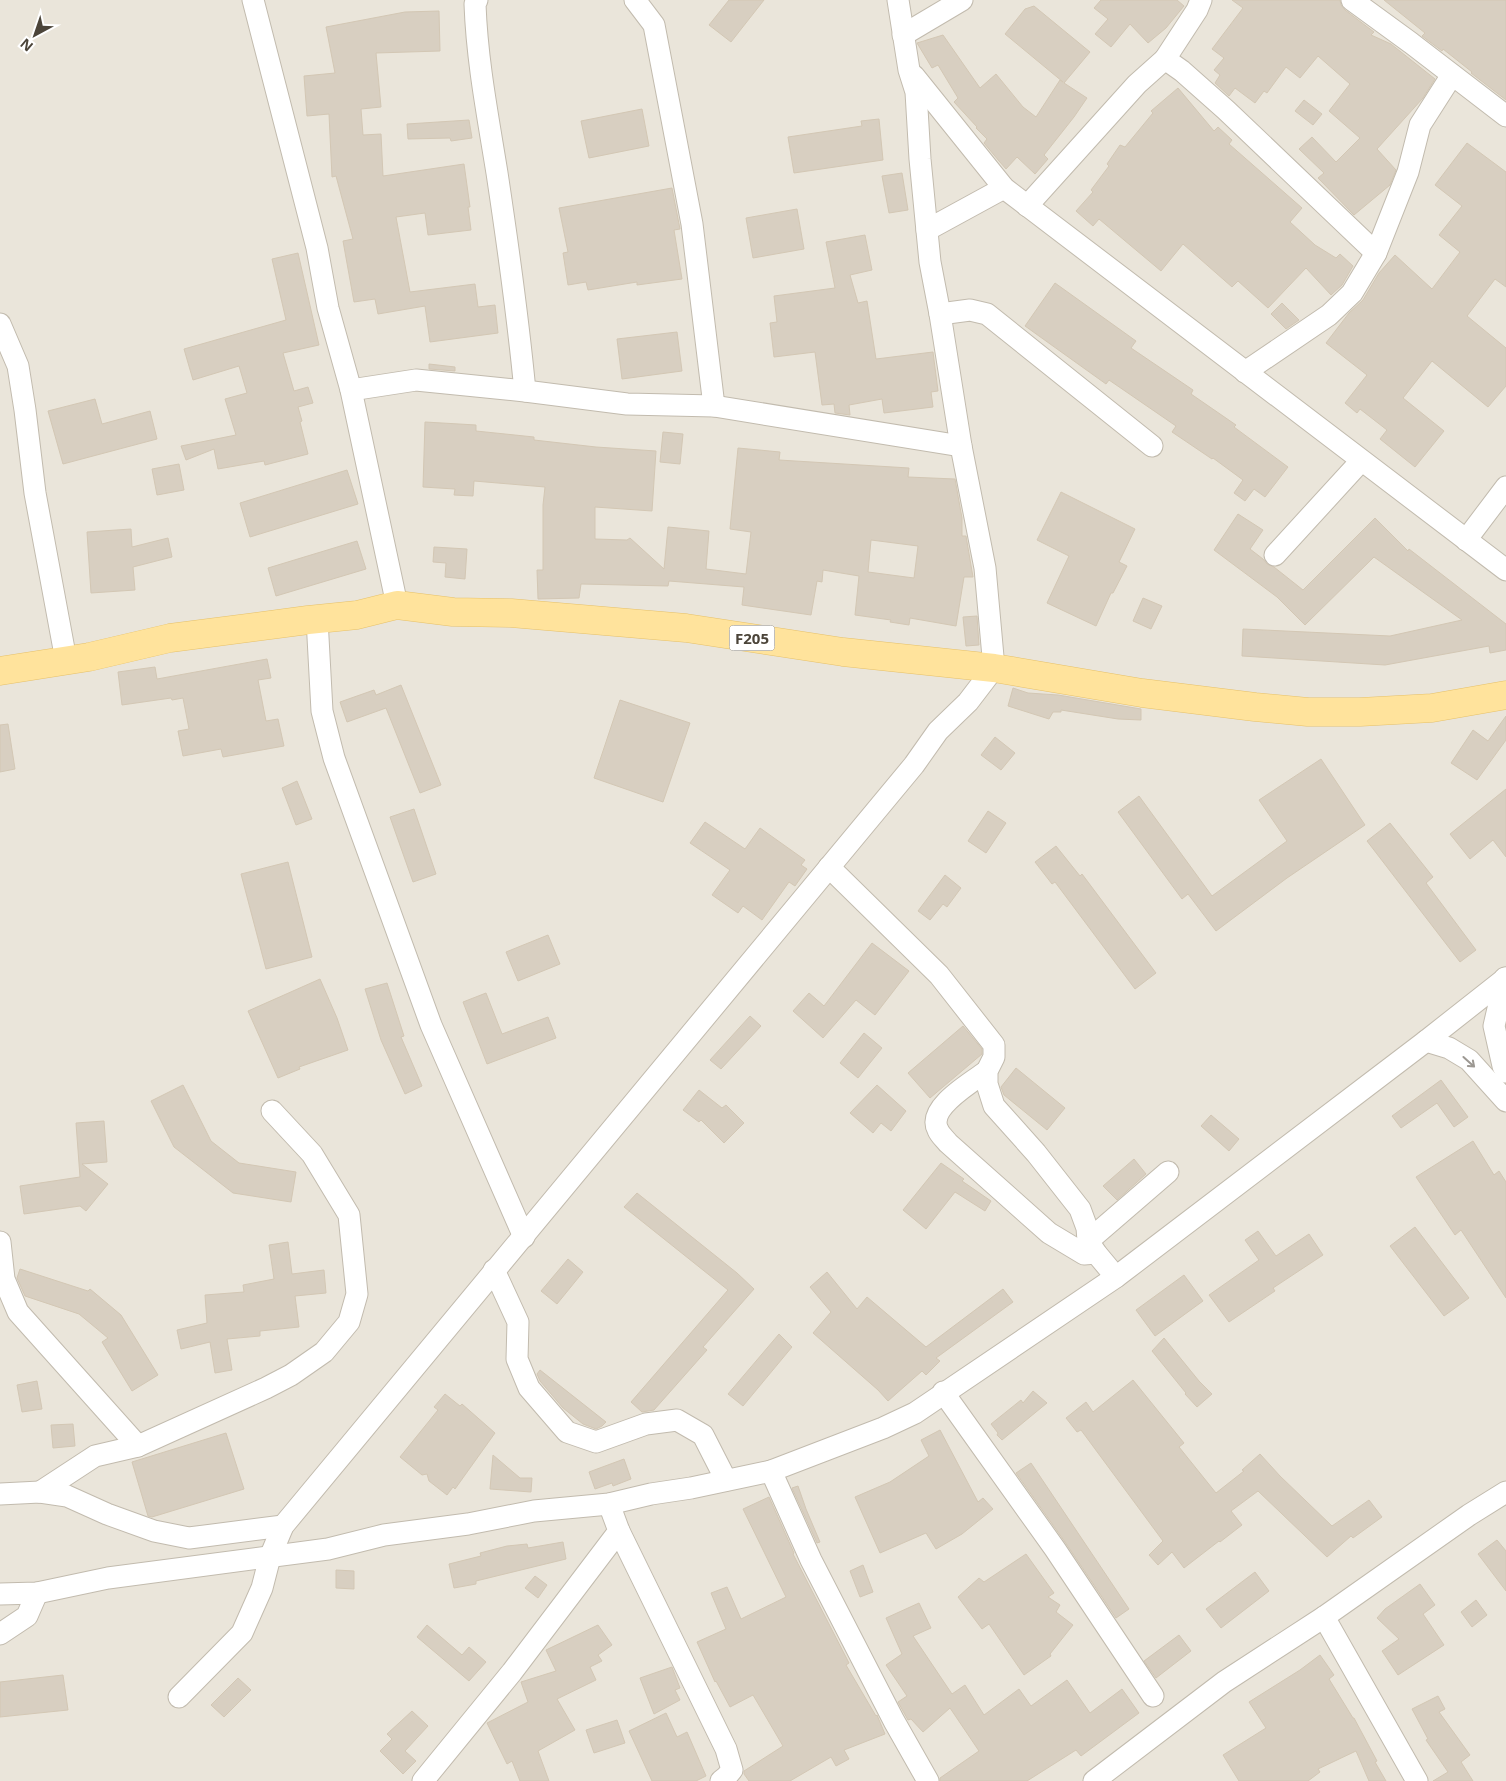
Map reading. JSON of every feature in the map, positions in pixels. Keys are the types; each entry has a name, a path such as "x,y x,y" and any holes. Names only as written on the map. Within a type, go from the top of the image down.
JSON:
{"main road":[{"name":"F205","path":"0,672 170,638 317,619 357,616 397,605 453,612 530,614 686,628 843,652 994,668 1142,692 1308,712 1360,712 1432,708 1506,696"}],"street":[{"path":"253,0 318,248 328,308 351,390 397,605"},
{"path":"477,0 475,4 476,40 519,330 525,391"},
{"path":"635,0 654,25 692,224 714,406"},
{"path":"178,1697 242,1633 262,1588 270,1557 283,1526 914,765 938,731 968,702 994,668 985,568 961,446 930,262 920,159 916,92 909,70 898,0"},
{"path":"903,35 962,0"},
{"path":"1352,0 1506,116"},
{"path":"1027,206 1136,84 1165,58 1194,3"},
{"path":"1165,58 1226,110 1376,254"},
{"path":"909,70 1004,188 1506,570"},
{"path":"1245,372 1329,315 1352,293 1376,254 1408,172 1420,125 1452,75"},
{"path":"927,230 1004,188"},
{"path":"940,314 970,310 987,314 1152,446"},
{"path":"0,324 18,366 35,492 66,660"},
{"path":"351,390 416,380 627,404 714,406 961,446"},
{"path":"1275,555 1361,461"},
{"path":"1466,540 1506,487"},
{"path":"317,619 322,711 334,758 431,1025 524,1237"},
{"path":"829,867 938,974 994,1045 994,1057 987,1071 987,1084 994,1106 1036,1153 1080,1209 1092,1247 1116,1277"},
{"path":"0,1594 37,1593 108,1578 328,1549 384,1535 468,1524 534,1511 609,1504 771,1471 883,1428 915,1413 943,1392 1116,1277 1506,978"},
{"path":"1506,978 1494,1026 1506,1072"},
{"path":"1426,1041 1450,1048 1469,1060 1506,1101"},
{"path":"987,1071 947,1101 942,1107 936,1120 938,1130 948,1143 1049,1233 1084,1254 1168,1172"},
{"path":"40,1492 95,1456 138,1446 291,1375 324,1352 349,1322 357,1294 349,1215 312,1154 272,1110"},
{"path":"0,1242 4,1279 18,1312 138,1446"},
{"path":"494,1270 518,1322 517,1359 529,1388 567,1432 596,1442 646,1424 677,1420 703,1435 726,1480"},
{"path":"943,1392 1055,1549 1153,1696"},
{"path":"771,1471 815,1569 894,1721 928,1781"},
{"path":"0,1494 40,1492 67,1496 107,1514 154,1531 189,1538 283,1526"},
{"path":"1094,1781 1224,1682 1324,1617 1469,1515 1506,1492"},
{"path":"609,1504 618,1531 726,1748 732,1770 721,1781"},
{"path":"424,1781 512,1672 618,1531"},
{"path":"0,1634 27,1616 37,1593"},
{"path":"1324,1617 1417,1781"}],"shaded area":[{"path":"0,0 1506,0 1506,1781 0,1781"}],"building":[{"path":"729,0 764,0 731,42 709,25"},
{"path":"1101,0 1177,0 1184,6 1166,28 1148,43 1130,24 1111,47 1095,34 1108,19 1094,8"},
{"path":"1232,0 1340,0 1345,10 1374,32 1371,35 1391,44 1435,79 1423,98 1377,149 1396,170 1390,185 1354,215 1318,178 1324,173 1299,149 1312,137 1336,162 1360,138 1329,111 1350,84 1318,56 1300,78 1286,67 1267,93 1264,91 1255,103 1235,88 1229,96 1215,83 1220,75 1214,70 1224,58 1212,49 1243,8"},
{"path":"1384,0 1506,0 1506,100 1443,49 1442,51 1422,36 1425,33"},
{"path":"1034,6 1090,52 1064,83 1087,98 1044,155 1048,159 1035,174 1017,157 1006,169 984,143 987,139 954,102 958,98 938,65 932,68 917,43 943,35 980,88 996,74 1023,107 1036,117 1060,80 1063,82 1005,34 1025,9"},
{"path":"439,11 440,51 376,53 381,107 361,109 363,135 381,134 383,176 464,164 471,230 428,235 425,213 396,217 410,292 475,284 478,307 495,305 498,333 430,342 425,306 378,314 375,299 354,302 343,241 353,239 336,176 332,177 329,114 307,116 304,76 335,73 326,27 405,12"},
{"path":"1178,88 1214,131 1218,127 1232,140 1229,144 1302,208 1290,222 1315,245 1336,258 1340,254 1353,266 1342,285 1331,295 1306,268 1268,308 1238,281 1232,287 1183,244 1161,271 1099,219 1093,226 1076,211 1093,192 1091,190 1109,166 1107,164 1120,145 1125,147 1153,113 1151,111"},
{"path":"1304,100 1322,114 1313,125 1295,111"},
{"path":"642,109 649,146 589,158 581,121"},
{"path":"879,119 883,160 794,173 788,137 862,126 861,121"},
{"path":"469,120 472,138 451,141 450,138 408,139 407,124"},
{"path":"1467,143 1506,172 1506,287 1495,279 1467,316 1506,348 1506,386 1488,407 1432,361 1403,398 1444,431 1415,467 1380,439 1387,430 1360,409 1357,413 1345,403 1367,375 1326,343 1349,313 1363,300 1379,273 1395,255 1432,289 1460,252 1439,235 1462,206 1435,185"},
{"path":"902,173 908,210 889,213 882,176"},
{"path":"672,188 680,229 674,230 682,279 637,285 637,282 588,290 586,282 568,285 563,253 568,252 559,208"},
{"path":"797,209 804,249 753,258 746,218"},
{"path":"865,235 872,270 850,275 858,303 867,301 876,359 933,352 938,391 931,392 933,407 884,413 882,399 849,405 850,415 835,413 834,404 822,405 815,352 774,357 770,323 777,322 774,296 835,288 826,242"},
{"path":"298,253 319,345 283,353 294,391 308,387 313,403 298,407 308,454 265,465 264,461 218,469 214,449 186,460 181,446 236,435 225,399 247,393 239,366 193,380 184,349 286,320 272,259"},
{"path":"1055,283 1136,341 1131,348 1193,390 1191,394 1236,425 1234,427 1288,467 1265,497 1254,489 1245,501 1234,493 1243,480 1172,432 1176,426 1109,380 1106,384 1025,326"},
{"path":"1282,303 1299,320 1286,329 1271,314"},
{"path":"677,332 682,371 622,379 617,339"},
{"path":"429,364 455,367 455,371 429,369"},
{"path":"95,399 102,424 150,411 157,439 63,464 48,411"},
{"path":"425,422 476,425 476,431 534,437 534,440 656,451 652,511 595,507 595,539 627,540 630,538 664,569 668,527 709,531 706,569 746,574 751,532 730,529 738,448 780,452 779,460 909,468 908,477 955,479 962,518 962,536 966,536 973,577 964,577 956,626 910,618 909,625 890,622 891,620 855,615 859,576 823,570 822,582 817,581 811,615 742,605 744,587 669,581 668,586 581,584 579,598 538,599 537,570 543,570 543,505 545,487 474,481 473,496 454,495 455,489 423,487","holes":["871,540 918,546 914,578 868,572"]},
{"path":"663,432 683,434 680,464 660,462"},
{"path":"179,464 184,490 157,495 152,469"},
{"path":"347,470 358,504 250,537 240,503"},
{"path":"1061,492 1135,529 1119,562 1127,566 1113,593 1111,593 1096,626 1047,603 1069,556 1037,540"},
{"path":"1238,514 1263,530 1250,549 1303,590 1375,518 1408,551 1409,549 1506,624 1506,650 1490,653 1489,646 1385,665 1242,656 1243,629 1390,636 1462,620 1374,557 1305,625 1277,597 1214,550"},
{"path":"131,529 132,547 168,538 172,557 133,567 135,590 91,593 87,532"},
{"path":"357,541 366,569 276,596 268,568"},
{"path":"434,547 467,549 465,579 445,577 446,563 433,562"},
{"path":"1143,598 1162,606 1151,629 1133,621"},
{"path":"977,616 979,645 966,646 963,617"},
{"path":"267,659 271,678 258,680 266,721 278,719 284,746 223,757 221,749 183,756 178,731 189,729 183,698 122,705 118,672 155,667 157,679"},
{"path":"401,685 441,785 420,793 386,708 347,722 340,702 374,690 376,695"},
{"path":"1013,688 1028,693 1058,695 1141,709 1141,720 1118,719 1061,710 1061,712 1053,712 1049,719 1008,706"},
{"path":"620,700 690,723 663,802 594,778"},
{"path":"1506,716 1506,740 1477,780 1451,763 1473,730 1488,741"},
{"path":"8,724 15,769 0,772 0,725"},
{"path":"995,737 1015,753 1001,770 981,755"},
{"path":"1321,759 1365,825 1287,878 1216,931 1188,894 1182,899 1118,812 1139,796 1212,896 1287,841 1259,800"},
{"path":"297,781 312,819 296,825 282,788"},
{"path":"1506,789 1506,857 1493,840 1470,859 1450,834"},
{"path":"414,809 436,874 413,882 390,817"},
{"path":"988,811 1006,823 986,853 968,841"},
{"path":"705,822 745,849 760,828 805,860 801,865 807,869 795,886 789,882 762,920 743,906 738,913 712,895 730,870 690,843"},
{"path":"1390,823 1433,877 1426,883 1476,950 1460,962 1367,841"},
{"path":"1056,846 1080,876 1082,874 1156,973 1135,989 1055,882 1052,884 1035,862"},
{"path":"288,862 312,957 266,969 241,874"},
{"path":"945,875 961,888 947,907 943,904 930,920 918,911"},
{"path":"548,935 560,964 518,981 506,952"},
{"path":"872,943 909,971 875,1015 856,1000 823,1038 793,1011 809,993 824,1006"},
{"path":"320,979 337,1018 348,1050 299,1067 300,1069 278,1078 248,1011"},
{"path":"387,983 404,1036 401,1037 422,1086 405,1094 381,1040 365,989"},
{"path":"486,993 502,1034 548,1017 556,1038 487,1064 463,1002"},
{"path":"750,1016 761,1026 721,1069 710,1060"},
{"path":"963,1026 982,1049 982,1054 930,1098 908,1073"},
{"path":"864,1033 882,1048 858,1078 840,1063"},
{"path":"1016,1068 1065,1108 1047,1130 1004,1095 1001,1087"},
{"path":"1441,1080 1468,1117 1454,1127 1437,1103 1401,1128 1392,1116"},
{"path":"183,1085 211,1141 239,1163 296,1172 291,1202 233,1193 174,1147 151,1101"},
{"path":"877,1085 906,1111 891,1131 881,1123 873,1133 850,1113"},
{"path":"699,1090 722,1108 726,1105 744,1123 724,1143 701,1120 699,1122 683,1110"},
{"path":"1211,1115 1239,1139 1229,1151 1201,1126"},
{"path":"104,1121 107,1162 82,1164 108,1184 86,1211 80,1206 24,1214 20,1186 80,1177 76,1123"},
{"path":"1473,1141 1494,1175 1499,1171 1506,1182 1506,1298 1461,1230 1455,1235 1416,1177"},
{"path":"1134,1159 1146,1174 1117,1200 1103,1186"},
{"path":"941,1163 964,1179 962,1181 991,1201 985,1211 955,1192 926,1229 903,1210"},
{"path":"637,1193 737,1273 754,1289 703,1347 707,1350 654,1410 642,1412 631,1402 728,1290 624,1207"},
{"path":"1415,1227 1469,1298 1444,1316 1390,1246"},
{"path":"1258,1231 1276,1256 1309,1234 1323,1255 1273,1288 1275,1291 1229,1322 1209,1295 1259,1260 1245,1240"},
{"path":"288,1242 292,1274 324,1270 326,1293 295,1296 299,1327 260,1331 260,1336 227,1339 232,1370 215,1373 210,1342 181,1349 177,1330 207,1323 205,1295 244,1292 243,1285 274,1279 269,1245"},
{"path":"568,1259 583,1272 557,1304 541,1291"},
{"path":"20,1269 88,1291 90,1289 121,1315 158,1375 132,1391 102,1342 108,1338 79,1314 25,1296 17,1278"},
{"path":"827,1272 857,1309 867,1297 926,1347 1003,1289 1013,1302 936,1358 940,1361 926,1375 922,1371 888,1401 813,1333 831,1312 810,1287"},
{"path":"1184,1275 1203,1301 1155,1336 1136,1310"},
{"path":"779,1334 792,1347 743,1406 728,1394"},
{"path":"1164,1338 1212,1394 1197,1407 1152,1351"},
{"path":"540,1370 606,1422 596,1429 583,1424 563,1408 540,1381 537,1374"},
{"path":"1133,1380 1184,1443 1179,1447 1216,1493 1244,1471 1242,1470 1260,1454 1332,1526 1369,1500 1382,1517 1353,1538 1351,1536 1327,1557 1258,1491 1231,1511 1242,1525 1220,1542 1184,1568 1172,1552 1158,1565 1149,1555 1163,1541 1081,1430 1077,1432 1066,1418 1086,1402 1093,1412"},
{"path":"37,1381 42,1409 22,1412 17,1385"},
{"path":"1033,1391 1047,1403 1002,1440 991,1424 1021,1400 1023,1403"},
{"path":"445,1394 460,1406 462,1404 495,1433 455,1489 453,1487 447,1495 429,1481 427,1474 422,1475 400,1457 438,1410 434,1407"},
{"path":"73,1424 75,1446 53,1448 51,1425"},
{"path":"940,1430 978,1502 983,1498 993,1509 962,1534 936,1549 926,1533 880,1553 855,1497 890,1482 929,1456 921,1440"},
{"path":"226,1433 244,1489 152,1517 148,1516 132,1462"},
{"path":"493,1455 520,1478 532,1478 531,1492 490,1489"},
{"path":"624,1459 631,1479 613,1486 612,1483 595,1489 589,1472"},
{"path":"1031,1463 1129,1609 1116,1618 1016,1473"},
{"path":"798,1486 820,1542 817,1543 792,1488"},
{"path":"769,1497 793,1554 849,1663 846,1665 877,1715 885,1734 844,1750 849,1759 836,1766 831,1757 790,1781 749,1781 744,1774 744,1771 783,1746 753,1695 730,1707 715,1682 697,1642 726,1629 711,1593 727,1587 741,1619 786,1597 743,1509"},
{"path":"1497,1540 1506,1551 1506,1591 1478,1554"},
{"path":"563,1542 566,1559 476,1581 476,1584 454,1588 449,1564 481,1556 480,1553 507,1546 527,1544 528,1548"},
{"path":"1026,1554 1054,1593 1048,1597 1060,1605 1056,1612 1073,1625 1050,1654 1051,1656 1024,1675 989,1624 982,1629 958,1597 979,1578 984,1582"},
{"path":"863,1565 873,1592 860,1597 850,1571"},
{"path":"336,1570 354,1571 354,1589 336,1588"},
{"path":"1255,1572 1269,1591 1221,1628 1206,1609"},
{"path":"535,1576 547,1585 538,1598 525,1588"},
{"path":"1420,1584 1435,1605 1423,1614 1444,1645 1398,1675 1382,1651 1399,1639 1377,1618 1385,1609"},
{"path":"1476,1600 1487,1615 1472,1627 1461,1612"},
{"path":"919,1603 931,1628 913,1636 952,1694 965,1685 984,1715 1019,1689 1031,1706 1067,1680 1090,1713 1122,1689 1139,1713 1081,1756 1076,1750 1027,1781 940,1781 940,1778 979,1751 950,1708 923,1732 911,1719 908,1720 898,1702 907,1696 886,1665 902,1654 886,1618"},
{"path":"427,1625 462,1655 469,1647 486,1662 469,1681 417,1637"},
{"path":"598,1625 612,1645 598,1655 602,1661 590,1667 596,1680 557,1699 575,1730 538,1751 549,1781 520,1781 512,1761 507,1764 487,1723 528,1702 521,1682 556,1671 546,1650"},
{"path":"1179,1635 1191,1651 1156,1678 1144,1661"},
{"path":"1320,1655 1334,1675 1329,1679 1354,1718 1386,1781 1369,1781 1356,1751 1318,1769 1320,1772 1308,1781 1239,1781 1223,1755 1266,1728 1249,1702"},
{"path":"672,1667 680,1688 675,1690 680,1700 654,1714 640,1678"},
{"path":"63,1675 68,1710 0,1717 0,1682"},
{"path":"238,1678 251,1690 224,1717 211,1705"},
{"path":"1438,1696 1445,1709 1439,1712 1470,1755 1461,1762 1473,1781 1433,1781 1448,1772 1426,1740 1428,1739 1412,1709"},
{"path":"412,1711 428,1726 405,1751 416,1761 403,1774 380,1751 392,1739 387,1734"},
{"path":"666,1713 677,1737 687,1732 706,1776 696,1781 652,1781 629,1731"},
{"path":"617,1720 625,1743 594,1753 586,1730"}]}
